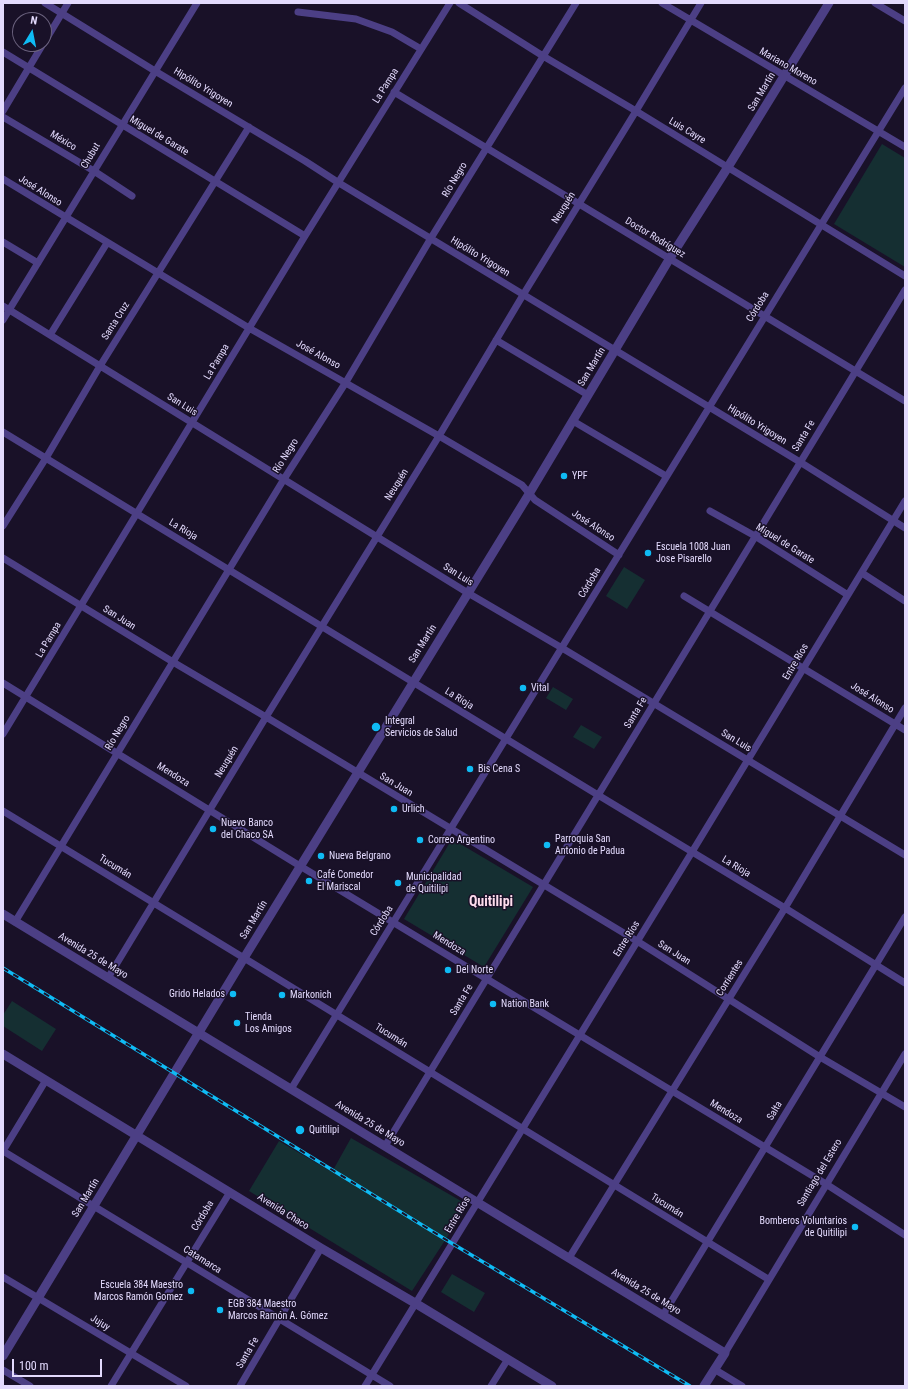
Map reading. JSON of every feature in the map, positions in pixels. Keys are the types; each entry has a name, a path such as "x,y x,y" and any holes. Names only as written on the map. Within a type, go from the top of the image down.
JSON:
{"street":[{"name":"Hipólito Yrigoyen","path":"45,3 800,462 905,528"},
{"path":"52,31 68,3"},
{"name":"Chubut","path":"3,320 6,308 38,263 197,3"},
{"name":"La Pampa","path":"3,734 305,236 450,3"},
{"name":"Luis Cayre","path":"459,3 543,56 636,111 905,276"},
{"name":"Río Negro","path":"15,922 284,479 346,382 431,238 576,3"},
{"name":"Mariano Moreno","path":"662,3 690,21 905,147"},
{"name":"Neuquén","path":"108,978 439,436 523,294 702,3"},
{"name":"San Martín","path":"3,1356 198,1033 529,494 670,258 728,168 829,3"},
{"path":"875,3 905,21"},
{"path":"298,12 356,19 392,32 421,49"},
{"name":"Miguel de Garate","path":"3,52 305,236"},
{"path":"3,111 39,52"},
{"name":"Córdoba","path":"291,1089 562,648 764,315 905,88"},
{"name":"Doctor Rodríguez","path":"394,92 905,401"},
{"name":"México","path":"3,117 94,171 132,196"},
{"name":"Santa Cruz","path":"3,526 46,458 100,366 249,127"},
{"name":"José Alonso","path":"3,180 249,328 346,382 522,486 535,500 618,555"},
{"path":"3,242 38,263"},
{"path":"50,335 107,243"},
{"name":"Santa Fe","path":"385,1146 905,290"},
{"name":"San Luis","path":"6,308 468,593 654,703 905,855"},
{"path":"496,340 588,395"},
{"path":"573,421 666,476"},
{"name":"La Rioja","path":"3,432 505,739 786,908 905,983"},
{"name":"Entre Ríos","path":"365,1386 905,501"},
{"name":"Miguel de Garate","path":"710,511 755,536 848,595"},
{"name":"San Juan","path":"3,558 637,942 820,1057 905,1107"},
{"path":"862,573 905,601"},
{"name":"José Alonso","path":"684,596 905,730"},
{"name":"Mendoza","path":"3,683 27,696 300,866 766,1147 905,1235"},
{"name":"Corrientes","path":"569,1258 728,999 786,908 905,708"},
{"name":"Tucumán","path":"3,811 768,1279"},
{"name":"Avenida 25 de Mayo","path":"3,914 725,1353"},
{"name":"Salta","path":"663,1315 905,917"},
{"name":"Avenida Chaco","path":"3,1054 321,1248 416,1303 552,1386"},
{"name":"Santiago del Estero","path":"704,1386 905,1054"},
{"path":"3,1151 46,1080"},
{"name":"Catamarca","path":"3,1151 390,1386"},
{"name":"Córdoba","path":"111,1386 230,1192"},
{"name":"Santa Fe","path":"240,1386 321,1248"},
{"name":"Jujuy","path":"3,1277 186,1386"},
{"path":"491,1386 508,1359"},
{"path":"714,1369 742,1386"},
{"path":"3,1370 30,1386"}],"green space":[{"path":"882,144 905,158 905,267 834,224"},
{"path":"624,567 645,580 627,609 606,596"},
{"path":"553,687 573,699 566,710 546,698"},
{"path":"581,725 602,737 594,749 573,737"},
{"path":"452,839 533,887 484,967 404,919"},
{"path":"12,1001 56,1029 42,1051 3,1026 3,1015"},
{"path":"351,1138 468,1205 412,1291 249,1191 279,1141 332,1172"},
{"path":"452,1274 485,1293 474,1312 441,1292"}],"railway":[{"path":"3,968 453,1244 690,1386"}],"place":[{"name":"YPF","path":"564,476"},
{"name":"Escuela 1008 Juan Jose Pisarello","path":"648,553"},
{"name":"Vital","path":"523,688"},
{"name":"Integral Servicios de Salud","path":"376,727"},
{"name":"Bis Cena S","path":"470,769"},
{"name":"Urlich","path":"394,809"},
{"name":"Nuevo Banco del Chaco SA","path":"213,829"},
{"name":"Correo Argentino","path":"420,840"},
{"name":"Parroquia San Antonio de Padua","path":"547,845"},
{"name":"Nueva Belgrano","path":"321,856"},
{"name":"Café Comedor El Mariscal","path":"309,881"},
{"name":"Municipalidad de Quitilipi","path":"398,883"},
{"name":"Del Norte","path":"448,970"},
{"name":"Grido Helados","path":"233,994"},
{"name":"Markonich","path":"282,995"},
{"name":"Nation Bank","path":"493,1004"},
{"name":"Tienda Los Amigos","path":"237,1023"},
{"name":"Quitilipi","path":"300,1130"},
{"name":"Bomberos Voluntarios de Quitilipi","path":"855,1227"},
{"name":"Escuela 384 Maestro Marcos Ramón Gomez","path":"191,1291"},
{"name":"EGB 384 Maestro Marcos Ramón A. Gómez","path":"220,1310"}],"district":[{"name":"Quitilipi","path":"491,902"}]}
